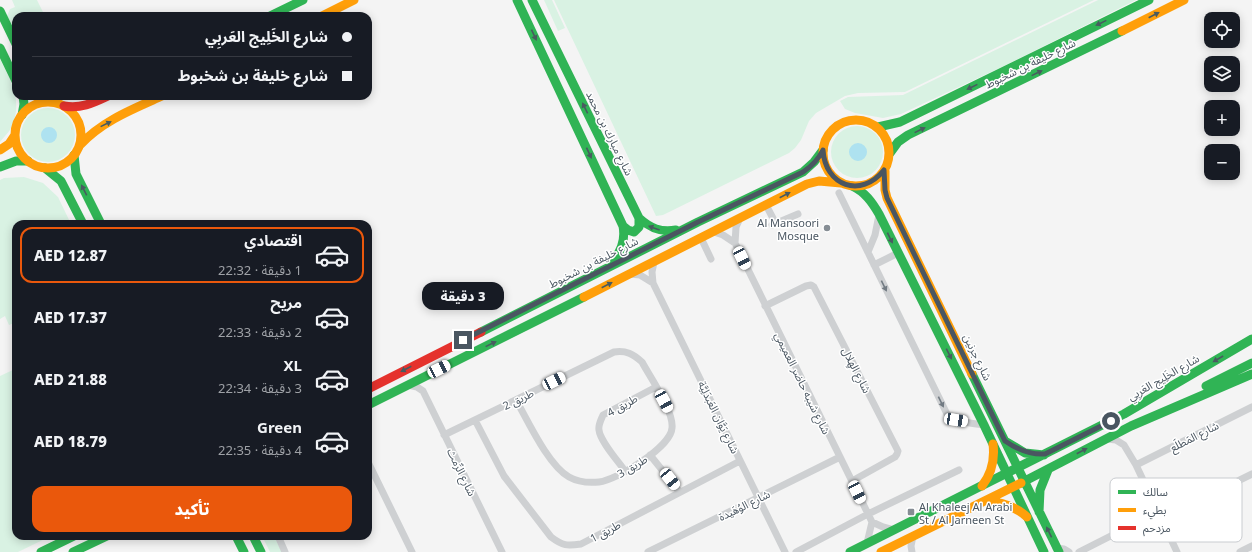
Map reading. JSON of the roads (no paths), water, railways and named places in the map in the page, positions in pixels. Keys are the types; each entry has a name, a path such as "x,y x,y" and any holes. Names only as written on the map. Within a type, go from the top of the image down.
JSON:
{"main road":[{"path":"278,12 303,0"},
{"path":"330,12 354,0"},
{"path":"517,0 623,226 625,237 624,246 610,266"},
{"name":"شارع مبارك بن محمد","path":"532,0 639,218 646,226 665,232 698,222"},
{"name":"شارع خليفة بن شخبوط","path":"878,127 900,122 1149,0"},
{"name":"شارع خليفة بن شخبوط","path":"890,153 898,142 908,135 1054,65 1184,0"},
{"path":"0,11 12,36"},
{"path":"0,48 12,72"},
{"path":"22,115 24,100"},
{"path":"52,100 74,115 80,127 81,136 76,152 76,174 99,220"},
{"path":"0,150 9,144 15,136 18,121 22,115 36,104 45,102 73,108 82,107 99,100"},
{"path":"15,136 19,150 28,161 36,166 45,168 56,167 66,162 76,152 85,139 100,126 154,100"},
{"path":"841,183 833,177 827,169 823,150 826,140 832,130 840,124 850,120 869,122 878,127 886,139 890,153 888,162 878,178 861,186 852,186"},
{"name":"شارع خليفة بن شخبوط","path":"372,387 698,222 803,172 818,160 823,150"},
{"path":"0,167 16,161 28,161"},
{"path":"45,168 61,181 81,220"},
{"name":"شارع جرنين","path":"884,170 887,198 1058,550"},
{"path":"372,403 807,184 819,181 841,183 860,189 871,200 879,214 984,425 1044,552"},
{"path":"623,226 634,232 637,230 639,218"},
{"name":"شارع الخَلِيج العَربِي","path":"850,552 1124,414 1252,339"},
{"path":"881,552 1048,470 1184,396 1252,363"},
{"path":"1131,426 1252,374"},
{"path":"1005,441 1025,453 1035,455 1045,454"},
{"path":"981,486 989,476 993,464 993,444"},
{"path":"1039,512 1038,500 1040,487 1048,470"},
{"path":"985,501 996,501 1008,504 1018,509 1027,517"},
{"path":"41,552 66,540"},
{"path":"73,552 90,548 101,540"},
{"path":"238,540 244,552"},
{"path":"255,540 261,552"}],"street":[{"path":"839,193 947,414 956,420 984,425"},
{"path":"766,205 774,224 798,214"},
{"path":"868,252 875,235 879,214"},
{"path":"714,232 723,235 735,243 736,228 740,218"},
{"path":"861,238 870,238 875,235"},
{"path":"701,238 711,259"},
{"name":"شارع شيبه حاضر العميمي","path":"735,243 872,522"},
{"path":"874,265 898,253"},
{"name":"شارع يَوَّان العَبدَلِيَّة","path":"654,262 652,272 653,283 785,552"},
{"path":"630,274 640,275 653,283"},
{"name":"شارع الهِلال","path":"766,306 806,286 811,285 814,287 898,451 895,457 852,481"},
{"name":"طريق 3","path":"516,400 546,452 557,466 568,476 579,481 590,482 600,482 611,479 650,455 663,444 670,435 672,429 672,421 669,411 642,362 636,356 622,351 614,352"},
{"name":"طريق 2","path":"444,435 614,352"},
{"path":"408,384 423,391 426,376"},
{"name":"طريق 4","path":"625,471 605,444 598,430 599,422 603,415 656,387"},
{"name":"شارع الرِّمث","path":"423,391 502,552"},
{"name":"شارع المَطلَع","path":"1136,465 1252,407"},
{"name":"طريق 1","path":"475,420 504,476 551,537 567,546 581,544 740,461"},
{"path":"1106,439 1116,440 1124,445 1142,478"},
{"path":"650,455 680,492"},
{"name":"شارع الوُهَيدة","path":"648,552 840,457"},
{"path":"372,470 412,552"},
{"path":"796,552 868,514 959,470"},
{"path":"1242,479 1252,474"},
{"path":"867,543 872,522 894,530"},
{"path":"896,545 911,551 913,536"},
{"path":"1079,552 1110,538"},
{"path":"280,540 285,552"},
{"path":"1172,542 1177,552"},
{"path":"1240,552 1252,546"},
{"path":"1058,550 1064,549 1069,552"}],"water":[{"path":"46,127 52,127 57,132 55,141 52,143 46,143 41,138 41,132"},
{"path":"858,143 864,146 867,152 864,158 858,161 852,158 849,152 852,146"}],"place":[{"name":"Al Mansoori Mosque","path":"827,228"},
{"name":"Al Khaleej Al Arabi St / Al Jarneen St","path":"911,512"}]}
